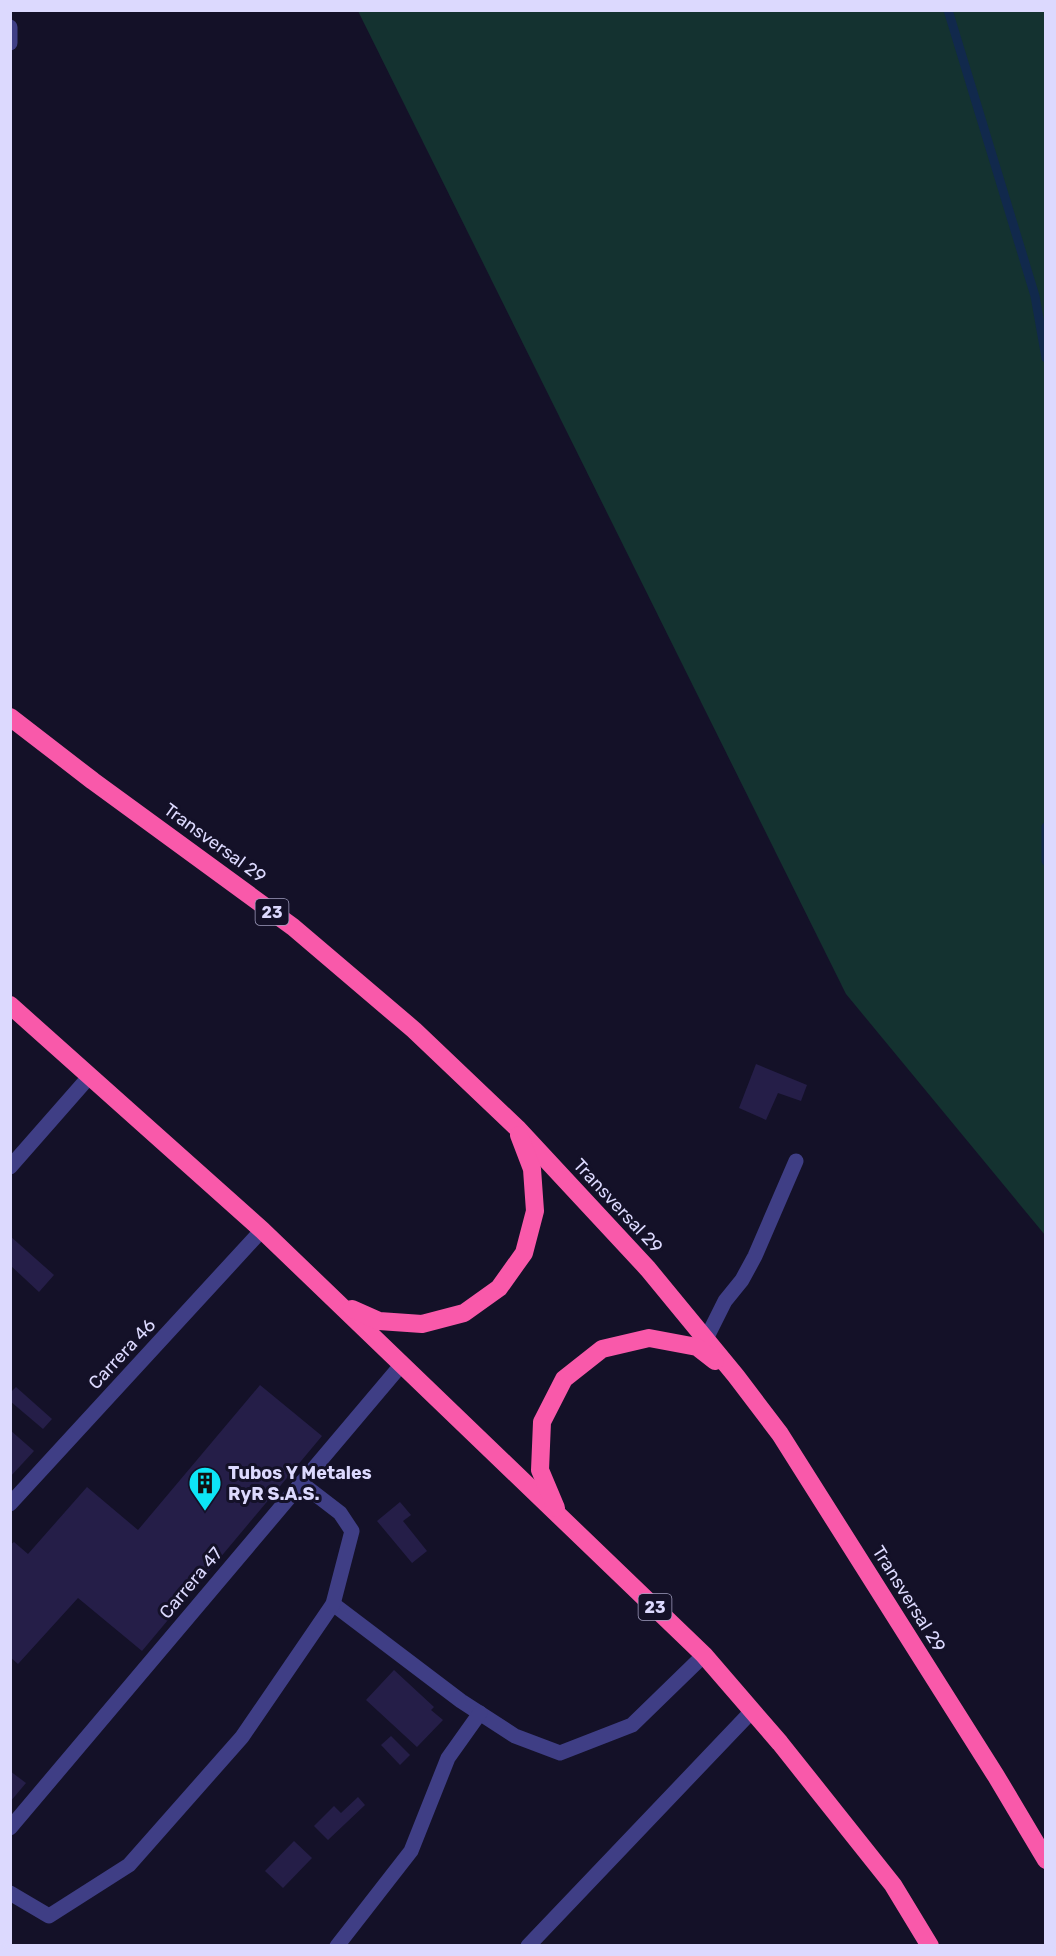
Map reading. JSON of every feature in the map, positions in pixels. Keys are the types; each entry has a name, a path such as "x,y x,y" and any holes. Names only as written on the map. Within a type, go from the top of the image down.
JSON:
{"highway":[{"name":"Transversal 29","path":"10,717 93,781 293,927 414,1029 517,1128 648,1269 736,1376 780,1434 996,1776 1046,1860"},
{"name":"23","path":"10,1005 262,1230 704,1655 780,1743 893,1885 930,1946"},
{"path":"340,1304 379,1321 422,1324 464,1313 499,1288 524,1253 535,1211 532,1169 517,1128"},
{"path":"559,1515 540,1470 542,1422 564,1379 602,1349 649,1338 697,1347 736,1376"}],"street":[{"path":"10,27 10,43"},
{"path":"10,1167 89,1077"},
{"path":"706,1339 725,1301 742,1280 755,1256 796,1161"},
{"name":"Carrera 46","path":"10,1504 262,1230"},
{"name":"Carrera 47","path":"10,1828 402,1364"},
{"path":"10,1893 49,1916 129,1865 242,1737 333,1604 352,1531 340,1513 301,1483"},
{"path":"333,1604 461,1701 515,1736 560,1753 632,1725 704,1655"},
{"path":"528,1946 752,1711"},
{"path":"337,1946 411,1851 448,1758 480,1713"}],"green space":[{"path":"358,11 1045,11 1045,1235 846,994"}],"building":[{"path":"756,1064 807,1085 801,1101 778,1093 766,1120 739,1108"},
{"path":"10,1236 54,1275 39,1292 10,1265"},
{"name":"Tubos Y Metales RyR S.A.S.","path":"260,1385 322,1436 142,1651 78,1598 18,1664 10,1657 10,1545 14,1542 28,1554 87,1487 138,1530"},
{"path":"16,1387 52,1419 43,1429 10,1401 10,1393"},
{"path":"10,1430 34,1451 10,1477"},
{"path":"400,1502 411,1515 403,1521 427,1551 412,1563 377,1521"},
{"path":"394,1670 434,1707 431,1710 443,1720 417,1747 366,1700"},
{"path":"391,1736 410,1755 400,1765 381,1745"},
{"path":"10,1771 26,1783 10,1802"},
{"path":"358,1797 365,1805 328,1840 314,1826 334,1806 341,1813"},
{"path":"294,1841 312,1858 283,1888 265,1871"}],"waterway":[{"path":"948,10 1035,296 1046,358"},
{"path":"1046,827 1046,861"}],"place":[{"name":"Tubos Y Metales RyR S.A.S.","path":"205,1512"}]}
